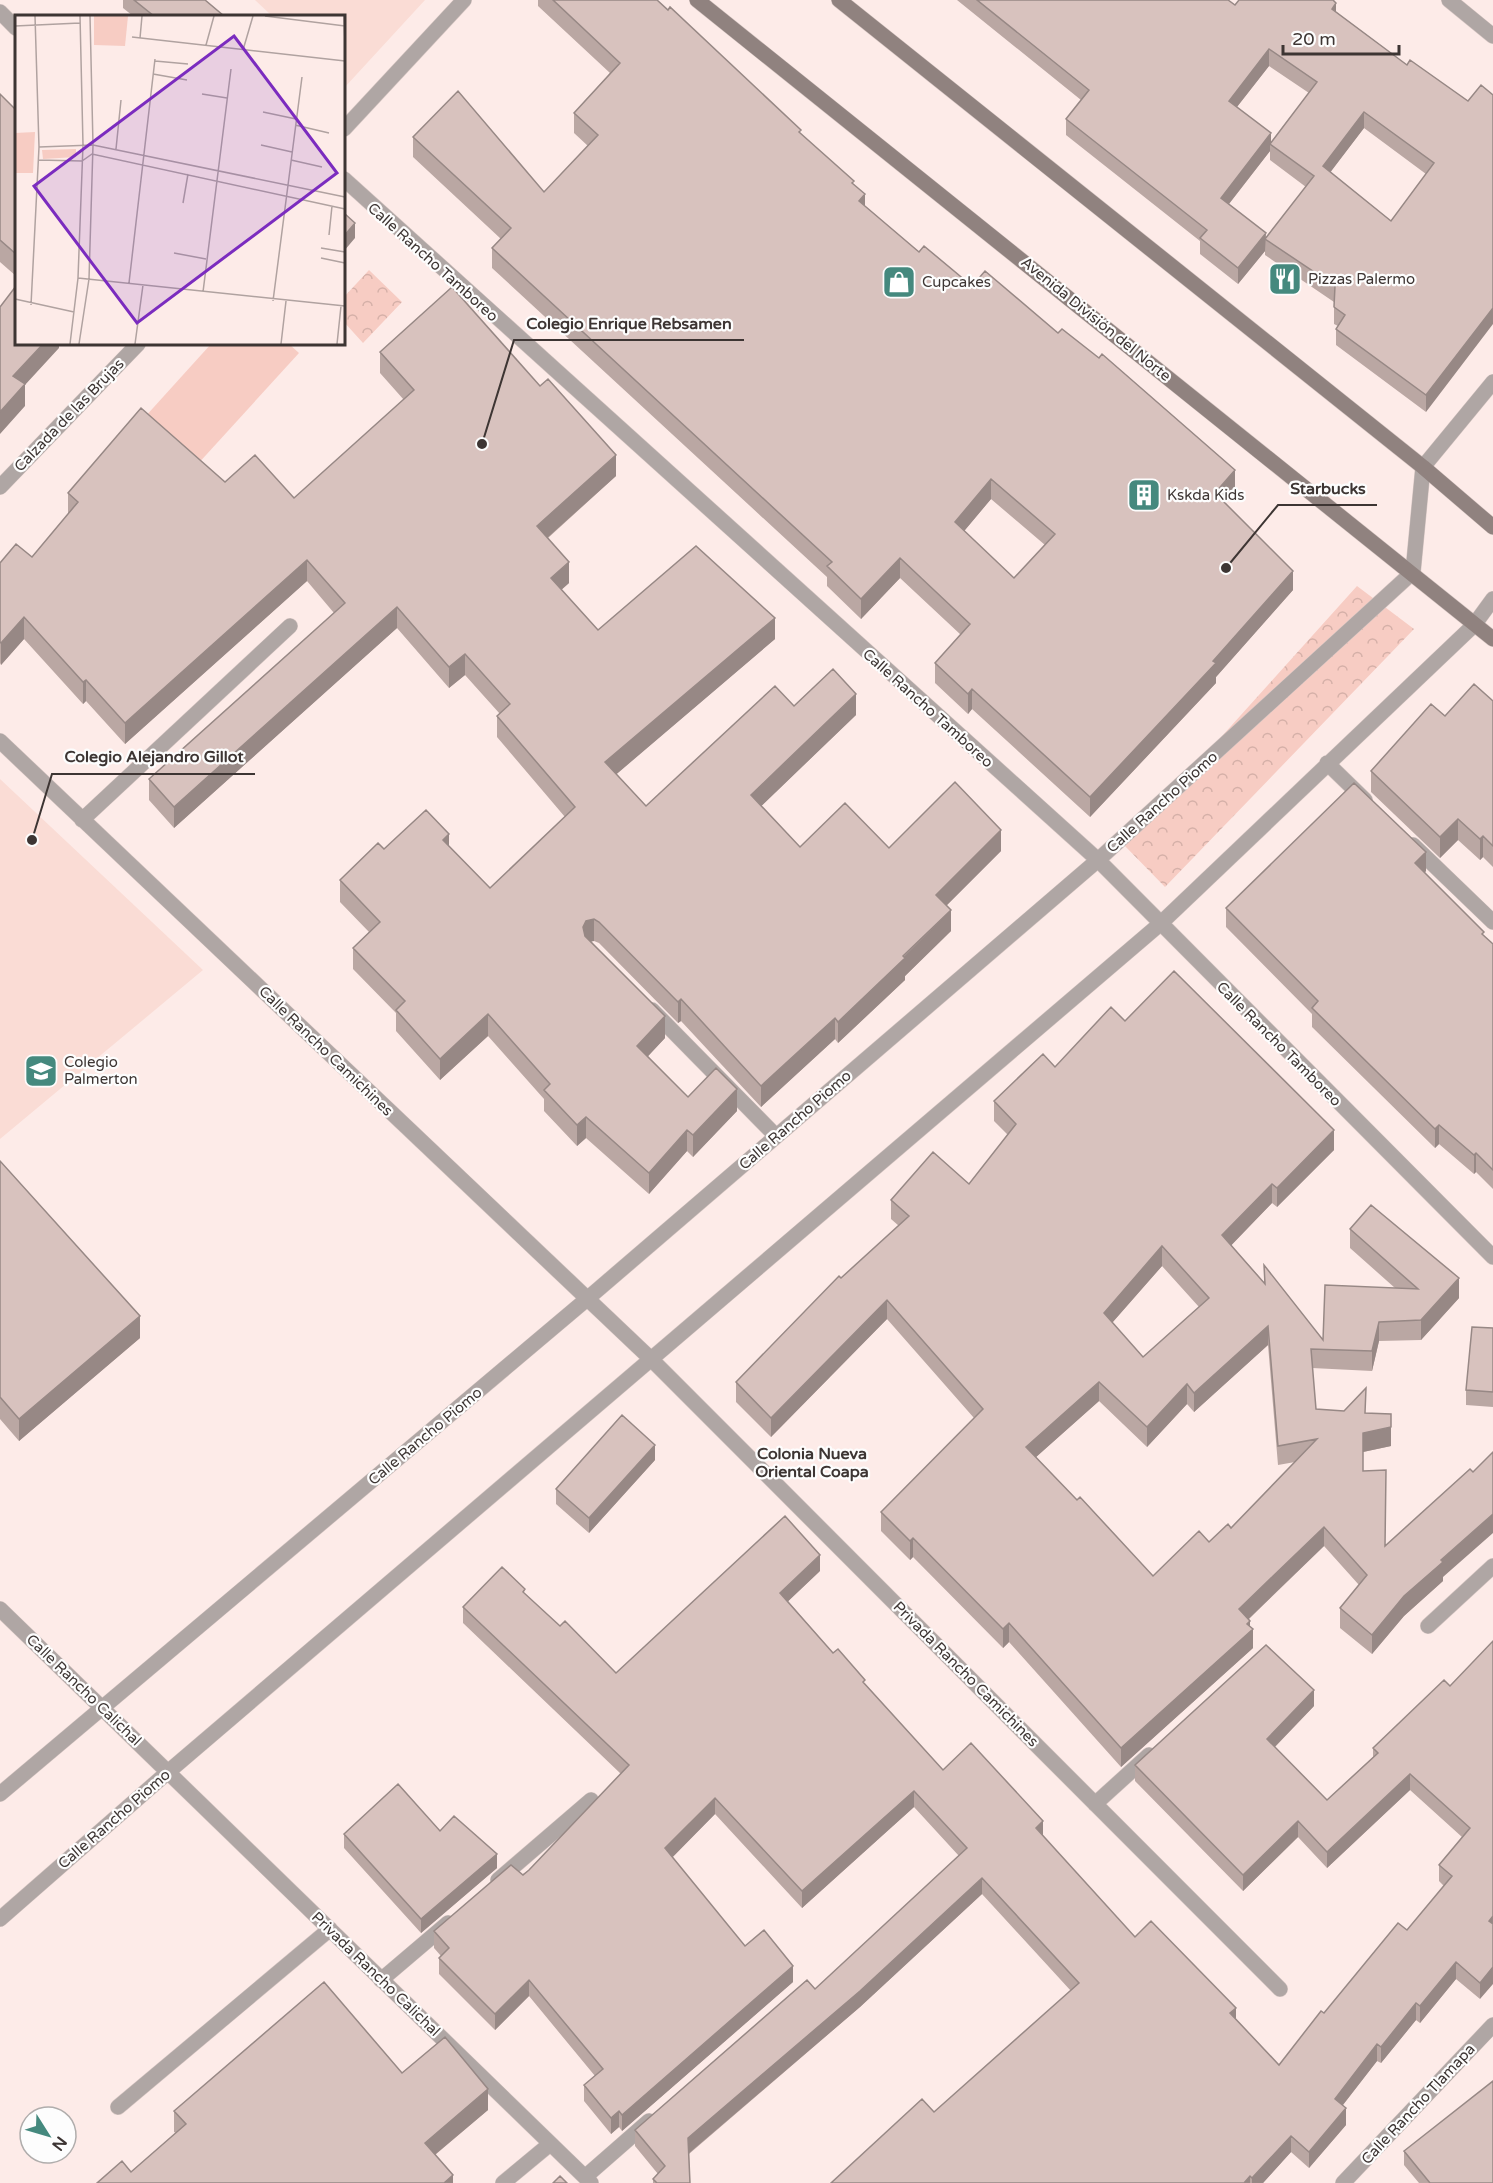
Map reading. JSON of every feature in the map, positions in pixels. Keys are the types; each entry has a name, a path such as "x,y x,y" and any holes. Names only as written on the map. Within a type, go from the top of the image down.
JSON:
{"main road":[{"name":"Avenida División del Norte","path":"697,0 1413,572 1493,639"},
{"path":"839,0 1423,467 1493,527"}],"street":[{"path":"345,128 464,0"},
{"path":"1449,0 1493,36"},
{"path":"0,12 15,27"},
{"name":"Calle Rancho Tamboreo","path":"345,180 1098,860 1493,1257"},
{"name":"Calzada de las Brujas","path":"0,487 137,345"},
{"path":"1413,572 1423,467 1493,382"},
{"name":"Calle Rancho Piomo","path":"0,1794 587,1299 1098,860 1413,572"},
{"name":"Calle Rancho Piomo","path":"0,1920 168,1772 1160,924 1474,625 1493,598"},
{"path":"82,820 290,626"},
{"name":"Calle Rancho Camichines","path":"0,741 652,1360"},
{"path":"1327,764 1377,811"},
{"path":"1402,835 1493,922"},
{"path":"642,1001 776,1136"},
{"name":"Privada Rancho Camichines","path":"652,1360 1280,1989"},
{"path":"1428,1626 1493,1566"},
{"name":"Calle Rancho Calichal","path":"0,1609 168,1772"},
{"path":"1095,1804 1164,1742"},
{"name":"Privada Rancho Calichal","path":"168,1772 588,2180 664,2108"},
{"path":"486,1890 591,1800"},
{"path":"381,1980 460,1912"},
{"path":"118,2107 330,1929"},
{"name":"Calle Rancho Tlamapa","path":"1348,2181 1493,2025"},
{"path":"503,2183 550,2144"}],"shaded area":[{"path":"255,0 425,0 345,87 345,15 271,15"},
{"name":"Colegio Palmerton","path":"0,779 203,970 0,1139"}],"green space":[{"path":"369,270 402,302 363,343 345,323 345,296"},
{"path":"210,345 290,345 299,353 196,466 144,418"},
{"path":"1357,586 1414,629 1165,887 1124,845"}],"building":[{"path":"134,0 205,0 223,15 153,15"},
{"path":"553,0 657,0 668,10 670,7 801,130 799,132 854,181 852,183 865,194 859,201 919,252 924,246 972,286 985,271 1058,333 1062,329 1099,358 1102,354 1235,470 1215,493 1293,571 1213,661 1216,663 1090,797 972,689 968,694 935,663 970,624 900,558 861,599 827,566 832,562 492,248 511,228 413,137 458,91 544,192 598,135 574,113 620,63","holes":["991,479 1055,534 1014,578 955,522"]},
{"path":"977,0 1228,0 1235,5 1239,0 1333,0 1336,3 1332,9 1407,65 1410,60 1468,101 1481,85 1493,95 1493,308 1426,395 1336,329 1345,315 1334,307 1335,286 1265,239 1314,176 1270,144 1317,82 1269,49 1229,101 1271,133 1221,198 1266,233 1238,268 1200,238 1207,230 1066,119 1089,90","holes":["1364,112 1434,163 1391,221 1323,166"]},
{"path":"0,94 15,109 15,253 0,240"},
{"path":"345,214 355,223 345,235"},
{"path":"15,287 15,345 42,345 13,376 25,384 0,412 0,307"},
{"path":"452,287 540,386 548,379 616,455 537,526 569,562 551,578 598,630 696,546 775,618 605,762 646,806 775,686 794,706 833,669 856,694 751,795 800,847 845,803 889,848 955,782 1001,830 936,895 951,910 838,1022 835,1018 761,1086 681,999 678,1002 599,922 594,919 586,921 583,927 585,936 665,1016 637,1046 688,1097 716,1068 737,1089 693,1135 687,1130 649,1173 586,1117 577,1125 544,1090 550,1084 488,1014 440,1059 396,1010 405,1001 353,948 380,922 340,880 378,843 384,849 426,810 449,834 443,840 490,888 575,807 497,716 510,704 465,654 449,667 397,607 174,807 149,779 345,603 307,560 125,723 86,680 83,682 24,617 0,642 0,563 16,544 32,557 78,502 68,493 141,408 225,482 255,455 294,498 414,390 380,352"},
{"path":"1474,684 1493,701 1493,846 1483,836 1480,839 1458,819 1440,837 1371,771 1431,704 1445,716"},
{"path":"1354,783 1426,852 1415,863 1484,932 1482,934 1493,944 1493,1170 1476,1153 1474,1155 1439,1125 1435,1129 1312,1008 1318,1001 1226,908"},
{"path":"1174,971 1334,1130 1277,1188 1272,1184 1222,1235 1265,1284 1264,1265 1323,1340 1325,1285 1418,1289 1350,1229 1371,1205 1459,1278 1421,1320 1379,1322 1372,1351 1311,1349 1316,1409 1344,1411 1366,1388 1365,1413 1391,1414 1391,1427 1363,1433 1363,1471 1386,1470 1385,1546 1470,1469 1473,1472 1493,1452 1493,1514 1404,1596 1372,1635 1340,1608 1367,1575 1324,1527 1239,1609 1250,1621 1247,1624 1253,1629 1121,1748 1009,1623 1003,1629 913,1538 910,1541 881,1512 983,1409 887,1300 771,1418 736,1382 839,1276 841,1278 909,1216 891,1200 933,1152 969,1184 1016,1124 994,1101 1043,1054 1055,1067 1111,1007 1125,1021","holes":["1162,1246 1209,1298 1143,1357 1104,1313","1268,1326 1278,1446 1317,1439 1231,1528 1228,1524 1209,1542 1199,1531 1153,1576 1080,1497 1077,1500 1026,1447 1099,1382 1147,1427 1187,1384 1194,1393"]},
{"path":"0,1161 140,1316 19,1419 0,1397"},
{"path":"1472,1327 1493,1328 1493,1392 1466,1390"},
{"path":"622,1415 655,1445 589,1518 556,1489"},
{"path":"785,1516 820,1555 780,1593 833,1653 838,1649 865,1680 863,1682 943,1770 971,1743 1043,1821 1036,1828 1135,1937 1151,1921 1236,2008 1230,2013 1279,2065 1321,2011 1324,2013 1398,1923 1407,1930 1452,1876 1439,1865 1470,1828 1410,1774 1327,1852 1298,1821 1243,1875 1135,1765 1266,1645 1314,1690 1267,1739 1327,1800 1378,1753 1373,1748 1444,1680 1450,1686 1493,1641 1493,1916 1489,1921 1493,1924 1493,1967 1480,1983 1456,1962 1420,2006 1416,2003 1381,2047 1377,2044 1335,2099 1346,2108 1309,2152 1291,2136 1252,2178 1250,2176 1244,2183 831,2183 922,2099 934,2112 1079,1983 982,1878 860,1991 688,2138 690,2183 657,2183 653,2179 665,2166 635,2130 807,1980 815,1989 967,1848 914,1791 802,1891 715,1798 665,1848 745,1946 764,1930 793,1966 622,2115 619,2111 611,2118 584,2085 603,2069 529,1980 495,2014 439,1958 449,1948 434,1931 511,1865 523,1875 529,1870 629,1765 463,1607 502,1567 525,1589 523,1592 560,1626 565,1621 616,1673"},
{"path":"398,1784 440,1831 454,1816 497,1854 421,1919 344,1834"},
{"path":"324,1982 402,2073 445,2037 488,2089 425,2143 453,2175 444,2183 97,2183 122,2161 131,2172 186,2124 174,2111"},
{"path":"1493,2081 1493,2183 1430,2183 1404,2151"},
{"path":"560,2176 567,2183 553,2183"}],"place":[{"name":"Pizzas Palermo","path":"1285,279"},
{"name":"Cupcakes","path":"899,282"},
{"name":"Colegio Enrique Rebsamen","path":"482,444"},
{"name":"Kskda Kids","path":"1144,495"},
{"name":"Starbucks","path":"1226,568"},
{"name":"Colegio Alejandro Gillot","path":"32,840"},
{"name":"Colegio Palmerton","path":"41,1071"}],"district":[{"name":"Colonia Nueva Oriental Coapa","path":"812,1463"}]}
